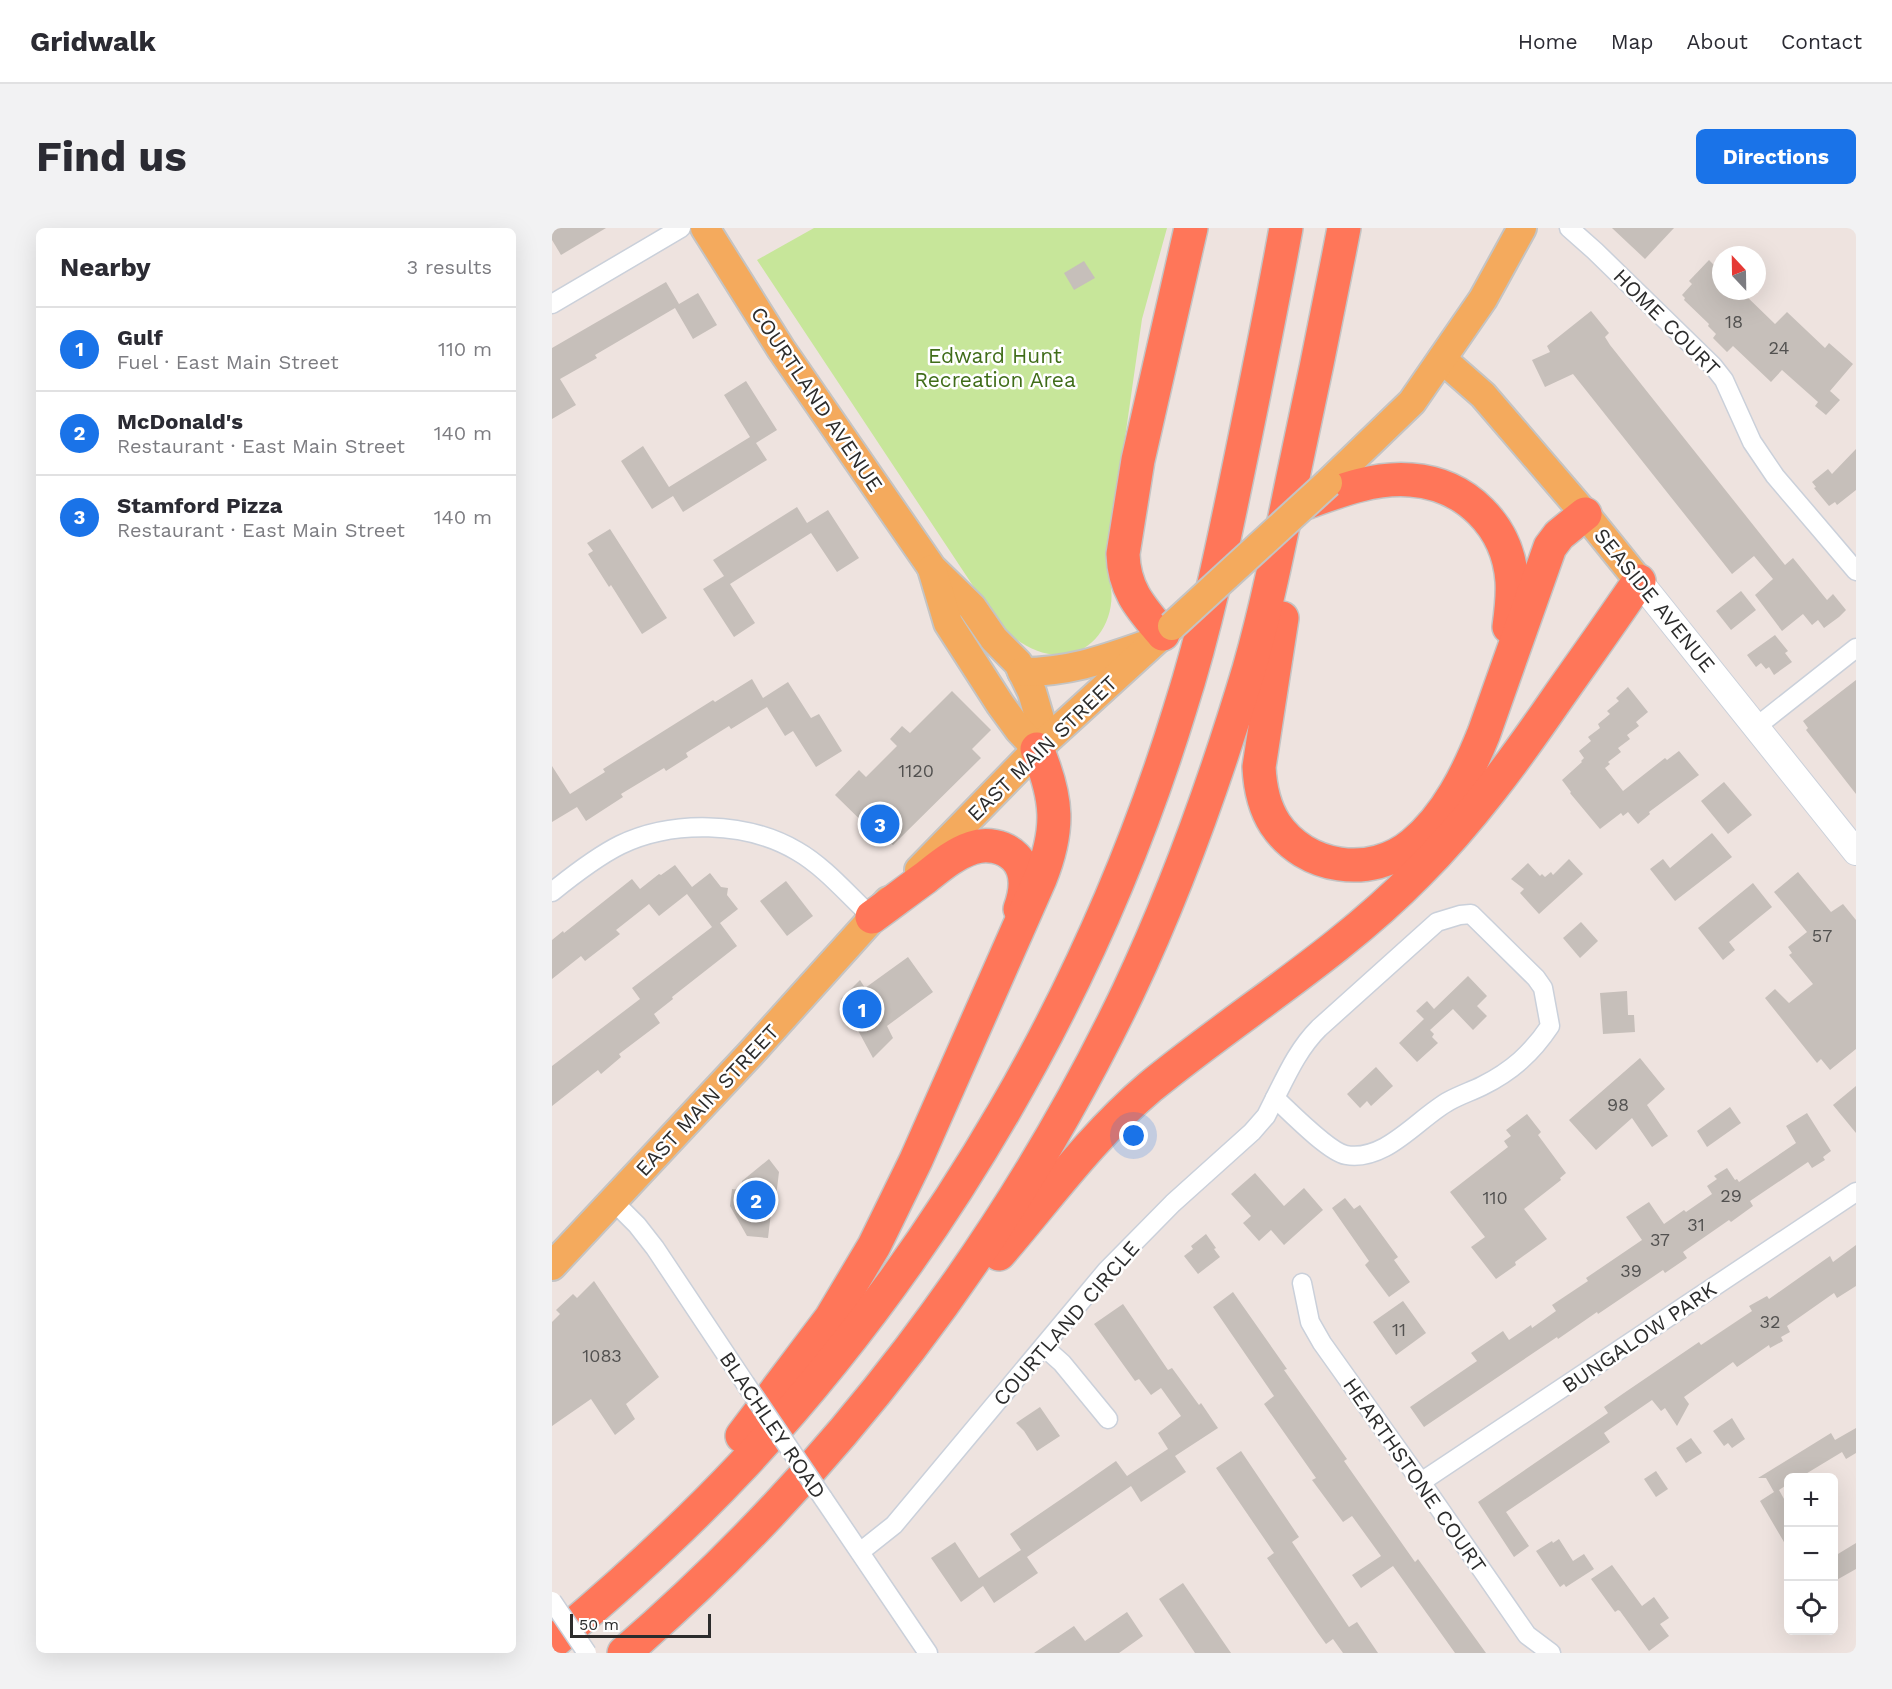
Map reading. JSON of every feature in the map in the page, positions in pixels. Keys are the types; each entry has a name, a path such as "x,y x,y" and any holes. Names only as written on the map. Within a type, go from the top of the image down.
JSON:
{"highway":[{"path":"1163,634 1131,593 1123,566 1123,554 1127,518 1142,439 1191,228"},
{"path":"552,1643 648,1560 743,1464 789,1413 860,1326 914,1254 987,1142 1042,1042 1111,899 1144,815 1200,643 1233,500 1286,228"},
{"path":"1345,228 1260,748 1260,787 1275,823 1286,837 1301,850 1316,858 1333,864 1355,866 1376,863 1396,856 1412,845 1428,829 1449,801 1473,760 1550,547 1559,535 1586,514"},
{"path":"624,1653 681,1601 779,1504 870,1400 913,1345 993,1232 1065,1114 1129,990 1208,798 1264,610 1345,228"},
{"path":"1318,492 1380,481 1410,480 1441,485 1455,491 1480,510 1500,536 1506,551 1512,580 1511,615 1495,702"},
{"path":"913,1345 996,1258 1074,1162 1122,1112 1184,1061 1335,948 1392,899 1424,867 1496,783 1640,581"},
{"path":"648,1560 810,1346 853,1284 893,1209 1040,879 1053,842 1054,805 1048,777 1037,749"},
{"path":"872,917 945,863 972,848 994,846 1007,850 1023,869 1025,891 1013,930 981,1011"}],"main road":[{"name":"COURTLAND AVENUE","path":"705,228 781,349 932,568 972,607 994,639 1018,663 1032,692 1040,718 1037,749"},
{"name":"EAST MAIN STREET","path":"552,1266 752,1053 872,917 1037,749 1318,492 1412,402 1483,299 1522,228"},
{"name":"SEASIDE AVENUE","path":"1442,359 1484,396 1586,514 1856,852"},
{"name":"COURTLAND AVENUE","path":"932,568 948,623 1000,704 1019,730 1037,749"},
{"path":"948,623 972,607"},
{"path":"1022,672 1049,672 1080,666 1163,634"}],"street":[{"path":"552,304 681,228"},
{"name":"HOME COURT","path":"1569,228 1633,288 1724,380 1752,442 1775,476 1856,571"},
{"path":"1756,727 1856,648"},
{"path":"553,888 619,846 647,834 678,828 712,828 750,833 777,841 798,852 826,873 872,917"},
{"name":"COURTLAND CIRCLE","path":"860,1552 894,1525 1107,1270 1173,1203 1266,1116 1294,1059 1307,1040 1441,921 1471,914 1536,978 1543,988 1550,1026 1531,1052 1484,1085 1448,1102 1382,1149 1357,1156 1343,1155 1275,1098"},
{"name":"BUNGALOW PARK","path":"1421,1482 1856,1191"},
{"name":"BLACHLEY ROAD","path":"613,1201 637,1225 655,1248 928,1653"},
{"name":"HEARTHSTONE COURT","path":"1302,1282 1310,1322 1322,1343 1527,1635 1551,1653"},
{"path":"1044,1347 1062,1363 1108,1419"},
{"path":"552,1601 587,1653"}],"green space":[{"name":"Edward Hunt Recreation Area","path":"814,228 1167,228 1142,319 1114,515 1107,546 1107,568 1111,588 1110,611 1101,632 1085,648 1062,655 1043,653 1025,645 995,619 757,260"}],"building":[{"path":"552,228 606,228 561,255 552,240"},
{"path":"1612,228 1674,228 1645,259"},
{"path":"1709,260 1712,263 1712,300 1750,300 1775,324 1787,312 1825,348 1829,343 1853,364 1830,391 1840,400 1826,415 1815,406 1818,402 1782,370 1771,382 1733,346 1727,352 1713,338 1716,334 1708,326 1709,324 1684,300 1682,295 1692,284 1689,281"},
{"path":"1084,261 1095,278 1074,290 1064,273"},
{"path":"666,282 679,304 698,293 717,325 693,339 675,308 595,355 597,358 560,379 576,405 552,419 552,348"},
{"path":"1591,311 1609,333 1605,337 1610,345 1785,565 1793,558 1827,600 1833,594 1846,610 1839,617 1824,628 1818,620 1812,625 1803,614 1782,631 1755,595 1773,579 1754,556 1732,574 1573,374 1545,387 1532,360 1550,352 1547,346"},
{"path":"746,381 777,430 756,443 767,460 683,512 673,496 652,509 621,461 643,446 669,487 750,437 724,395"},
{"path":"1856,449 1856,490 1837,505 1835,502 1829,506 1814,488 1816,487 1812,482 1828,469 1832,474"},
{"path":"797,507 807,523 828,510 859,558 837,572 811,533 730,584 755,623 734,637 703,589 724,576 713,560"},
{"path":"610,529 667,618 642,634 588,554 593,551 587,543"},
{"path":"1741,591 1756,610 1731,630 1716,611"},
{"path":"1775,635 1788,651 1785,653 1792,662 1774,675 1769,667 1766,669 1761,663 1756,667 1747,655"},
{"path":"752,679 763,698 788,682 811,718 819,714 842,751 816,767 793,731 785,736 767,707 731,729 729,726 686,753 688,757 666,771 664,768 621,794 623,797 586,821 577,807 552,822 552,766 570,794 605,772 603,769 713,700 715,702"},
{"path":"1856,680 1856,794 1806,730 1808,728 1803,721"},
{"path":"1628,687 1648,712 1636,722 1639,726 1627,735 1630,739 1618,748 1621,752 1608,762 1610,764 1605,768 1623,791 1665,758 1667,760 1679,751 1699,775 1649,812 1650,814 1638,824 1628,812 1623,816 1621,813 1600,829 1562,780 1582,762 1584,758 1579,751 1591,741 1588,737 1600,728 1598,724 1610,714 1607,711 1619,701 1616,698"},
{"path":"952,691 991,730 972,749 981,758 893,845 887,841 885,844 835,795 859,770 866,777 897,746 890,739 902,726 910,733"},
{"path":"1724,782 1752,815 1728,834 1701,801"},
{"path":"1712,833 1732,857 1675,901 1650,869 1663,859 1670,868"},
{"path":"1569,859 1583,874 1539,914 1520,893 1524,889 1511,879 1528,863 1540,876 1542,874 1545,877 1551,872 1553,875"},
{"path":"675,865 692,887 710,873 721,887 728,888 727,895 738,909 720,923 737,946 654,1014 660,1023 619,1054 621,1057 601,1074 598,1070 552,1106 552,1066 640,999 632,988 712,927 687,894 659,916 649,904 616,930 620,934 585,961 581,956 552,979 552,940 632,879 640,889"},
{"path":"1798,872 1831,912 1843,904 1856,920 1856,1049 1830,1070 1821,1059 1817,1063 1765,998 1775,989 1789,1003 1813,984 1789,955 1792,953 1788,947 1807,932 1774,892"},
{"path":"786,881 813,916 787,936 760,901"},
{"path":"1753,883 1772,907 1729,942 1735,950 1723,960 1698,928"},
{"path":"1581,922 1598,941 1580,958 1563,938"},
{"path":"908,957 933,992 887,1026 893,1038 873,1058 841,999 860,980 865,988"},
{"path":"1468,976 1487,996 1477,1006 1487,1016 1473,1030 1453,1009 1430,1030 1434,1034 1432,1037 1438,1043 1417,1062 1399,1043 1424,1019 1416,1011 1427,1001 1434,1009"},
{"path":"1627,991 1628,1015 1634,1015 1635,1032 1603,1034 1600,993"},
{"path":"1640,1058 1665,1089 1647,1105 1668,1136 1652,1147 1632,1118 1596,1150 1569,1120"},
{"path":"1376,1067 1393,1086 1371,1106 1367,1101 1360,1108 1347,1094"},
{"path":"1856,1086 1856,1133 1833,1105"},
{"path":"1730,1107 1741,1123 1707,1147 1697,1131"},
{"path":"1807,1113 1831,1151 1823,1157 1825,1160 1812,1168 1808,1162 1750,1201 1753,1206 1731,1222 1729,1220 1683,1252 1687,1258 1665,1273 1663,1270 1558,1339 1557,1337 1424,1427 1410,1407 1477,1361 1471,1353 1503,1331 1509,1340 1531,1325 1532,1328 1556,1311 1552,1305 1588,1281 1586,1278 1642,1240 1626,1217 1649,1202 1664,1224 1712,1194 1707,1186 1717,1179 1714,1176 1727,1168 1739,1182 1796,1143 1786,1126"},
{"path":"1527,1114 1541,1132 1538,1135 1566,1173 1560,1178 1561,1180 1524,1209 1547,1239 1496,1279 1471,1247 1485,1237 1450,1192 1508,1147 1504,1141 1511,1136 1506,1130"},
{"path":"769,1159 779,1172 768,1238 747,1236 730,1206 732,1189 741,1190 742,1181"},
{"path":"1255,1173 1284,1206 1304,1188 1323,1210 1284,1245 1271,1230 1259,1241 1243,1223 1251,1216 1231,1194"},
{"path":"1345,1198 1354,1209 1360,1205 1398,1257 1394,1260 1410,1282 1389,1297 1365,1265 1369,1261 1332,1208"},
{"path":"1206,1234 1220,1257 1198,1274 1184,1256 1193,1249 1191,1246"},
{"path":"1856,1245 1856,1286 1837,1298 1834,1293 1787,1326 1790,1332 1781,1337 1783,1341 1770,1348 1769,1345 1737,1367 1733,1362 1684,1397 1689,1404 1677,1426 1665,1408 1661,1411 1652,1400 1604,1433 1610,1442 1506,1512 1529,1546 1514,1557 1478,1502 1608,1413 1604,1407 1624,1393 1699,1342 1701,1345 1752,1311 1749,1306 1767,1296 1769,1299 1830,1256 1833,1262"},
{"path":"594,1281 659,1377 626,1404 635,1419 615,1435 591,1399 552,1426 552,1322 560,1314 556,1310 573,1294 577,1298"},
{"path":"1233,1292 1287,1369 1284,1370 1347,1459 1344,1461 1415,1562 1418,1559 1486,1653 1455,1653 1393,1566 1361,1588 1352,1575 1381,1556 1352,1516 1343,1522 1312,1480 1316,1478 1264,1404 1274,1396 1213,1307"},
{"path":"1403,1301 1426,1333 1396,1355 1373,1322"},
{"path":"1123,1304 1168,1370 1172,1368 1218,1428 1175,1456 1186,1472 1141,1502 1131,1486 1027,1557 1038,1573 994,1603 983,1586 961,1602 931,1558 955,1542 979,1578 1021,1550 1010,1534 1116,1461 1127,1476 1168,1449 1158,1433 1181,1416 1161,1388 1151,1395 1139,1379 1135,1381 1094,1324"},
{"path":"1040,1407 1060,1436 1037,1451 1016,1423"},
{"path":"1732,1418 1745,1439 1732,1448 1728,1443 1724,1446 1713,1431"},
{"path":"1856,1428 1856,1453 1846,1459 1842,1452 1807,1473 1784,1473 1784,1487 1779,1490 1784,1499 1784,1542 1760,1501 1774,1492 1766,1478 1758,1478 1831,1433 1835,1440"},
{"path":"1691,1438 1702,1453 1686,1463 1676,1448"},
{"path":"1241,1451 1299,1537 1292,1542 1349,1627 1357,1622 1378,1653 1343,1653 1333,1639 1326,1644 1267,1558 1274,1553 1216,1468"},
{"path":"1656,1471 1668,1489 1656,1497 1644,1479"},
{"path":"1559,1539 1573,1561 1584,1554 1594,1569 1566,1587 1564,1584 1560,1587 1536,1551"},
{"path":"1856,1543 1856,1569 1838,1579 1838,1554"},
{"path":"1612,1565 1642,1606 1654,1597 1669,1618 1660,1624 1669,1636 1649,1651 1620,1611 1615,1612 1591,1579"},
{"path":"1183,1583 1231,1653 1195,1653 1159,1599"},
{"path":"1127,1612 1143,1636 1119,1653 1034,1653 1074,1626 1085,1641"}],"place":[{"name":"Stamford Pizza","path":"880,824"},
{"name":"Gulf","path":"862,1009"},
{"name":"McDonald's","path":"756,1200"}]}
